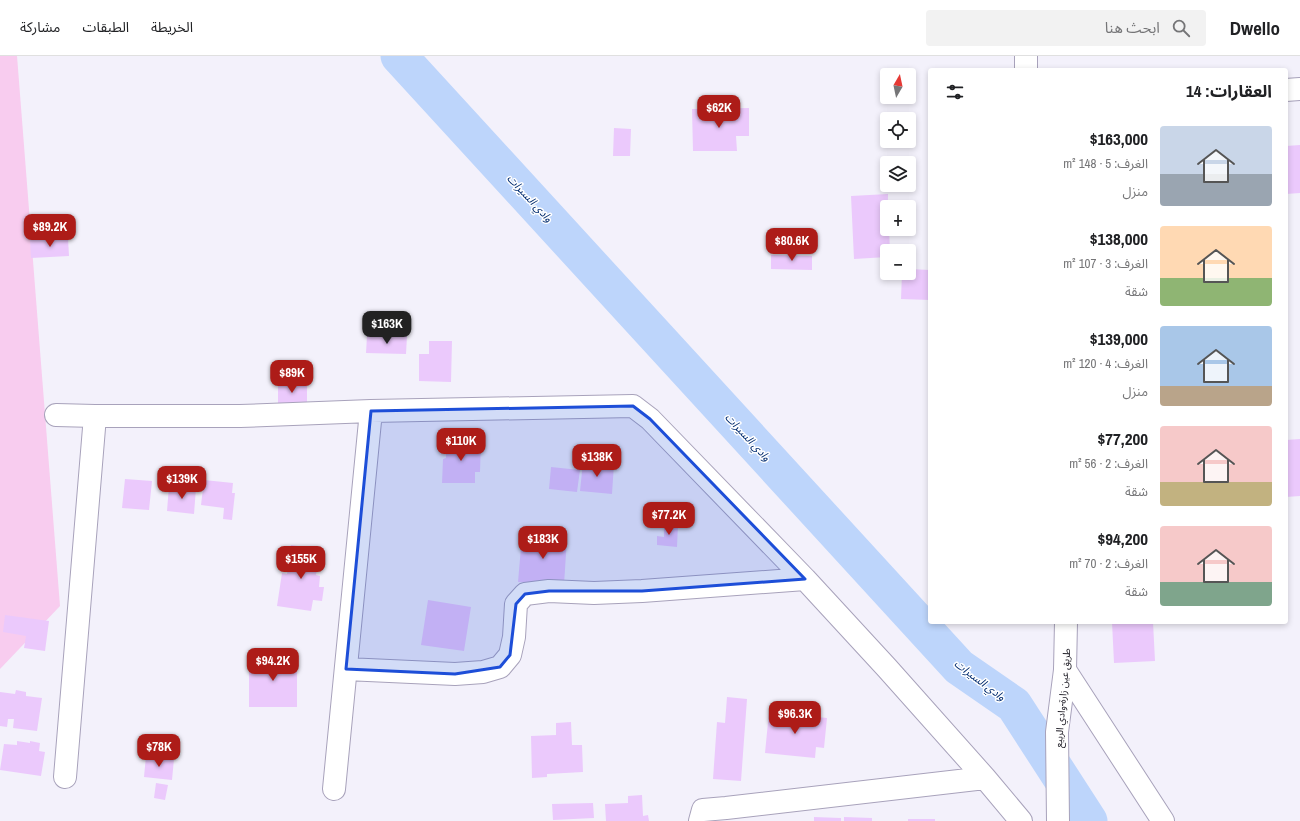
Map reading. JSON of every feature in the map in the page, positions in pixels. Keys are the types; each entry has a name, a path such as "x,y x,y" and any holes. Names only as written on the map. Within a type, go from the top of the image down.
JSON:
{"street":[{"path":"1026,56 1026,68"},
{"path":"1288,90 1300,89"},
{"path":"56,415 240,416 371,411 633,406 650,419 805,579 887,668 985,778 1021,821"},
{"path":"334,789 371,411"},
{"path":"65,777 95,416"},
{"path":"346,669 454,674 483,672 500,666 510,655 514,637 516,604 525,594 549,591 594,592 649,590 805,579"},
{"name":"طريق عين زارة-وادي الربيع","path":"1058,821 1057,732 1066,670 1066,624"},
{"path":"1066,670 1163,821"},
{"path":"700,821 703,810 985,778"}],"highlighted area":[{"path":"633,406 650,419 805,579 642,591 549,591 525,594 516,604 510,655 500,667 455,674 346,669 371,411"}],"shaded area":[{"path":"0,56 17,56 60,606 0,669"}],"building":[{"path":"749,108 749,136 736,136 737,151 693,151 692,109"},
{"path":"614,128 631,129 630,156 613,156"},
{"path":"1300,145 1300,193 1288,194 1288,146"},
{"path":"888,194 888,200 880,200 880,236 889,236 890,244 880,244 880,257 854,259 851,196"},
{"path":"68,238 69,256 31,258 30,240"},
{"path":"771,255 812,256 812,270 771,269"},
{"path":"916,269 928,270 928,300 901,299 902,280 916,280"},
{"path":"367,336 407,336 406,354 366,353"},
{"path":"429,341 452,341 451,382 419,381 419,354 429,354"},
{"path":"278,383 307,384 307,405 278,405"},
{"path":"1300,439 1300,496 1288,497 1288,440"},
{"path":"446,441 481,442 480,472 475,472 475,483 442,483 443,459 446,458"},
{"path":"583,462 614,464 612,494 580,491"},
{"path":"551,467 580,470 577,492 549,489"},
{"path":"125,479 152,481 149,510 122,508"},
{"path":"204,480 233,483 232,493 235,493 232,520 223,519 224,508 201,505"},
{"path":"169,486 196,488 194,514 167,511"},
{"path":"664,524 678,525 677,547 657,545 657,536 664,537"},
{"path":"522,535 567,538 564,585 518,582"},
{"path":"291,545 320,549 316,575 320,576 319,587 324,587 322,601 313,600 311,611 277,606 282,573 287,574"},
{"path":"428,600 471,607 464,651 421,645"},
{"path":"5,615 49,621 45,651 24,648 26,636 3,632"},
{"path":"1112,624 1153,624 1155,661 1114,663"},
{"path":"249,657 297,657 297,707 249,707"},
{"path":"16,690 26,692 26,696 42,698 37,731 13,728 14,719 8,719 7,727 0,726 0,692 15,694"},
{"path":"727,697 747,699 741,781 713,779 717,722 725,723"},
{"path":"769,712 827,718 824,748 816,747 815,758 765,753"},
{"path":"571,722 572,745 582,745 583,772 547,774 547,777 532,778 531,736 556,735 556,723"},
{"path":"17,741 40,743 39,751 45,752 41,776 0,770 4,744 17,745"},
{"path":"146,756 174,759 172,780 144,777"},
{"path":"156,783 168,785 165,800 154,798"},
{"path":"642,795 643,816 648,815 649,821 606,821 605,804 628,803 628,796"},
{"path":"593,803 594,818 553,820 552,804"},
{"path":"814,817 841,818 841,821 814,821"},
{"path":"844,817 872,818 872,821 844,821"},
{"path":"908,819 935,819 935,821 908,821"}],"waterway":[{"name":"وادي السيرات","path":"399,56 959,667 1014,705 1089,821"}]}
